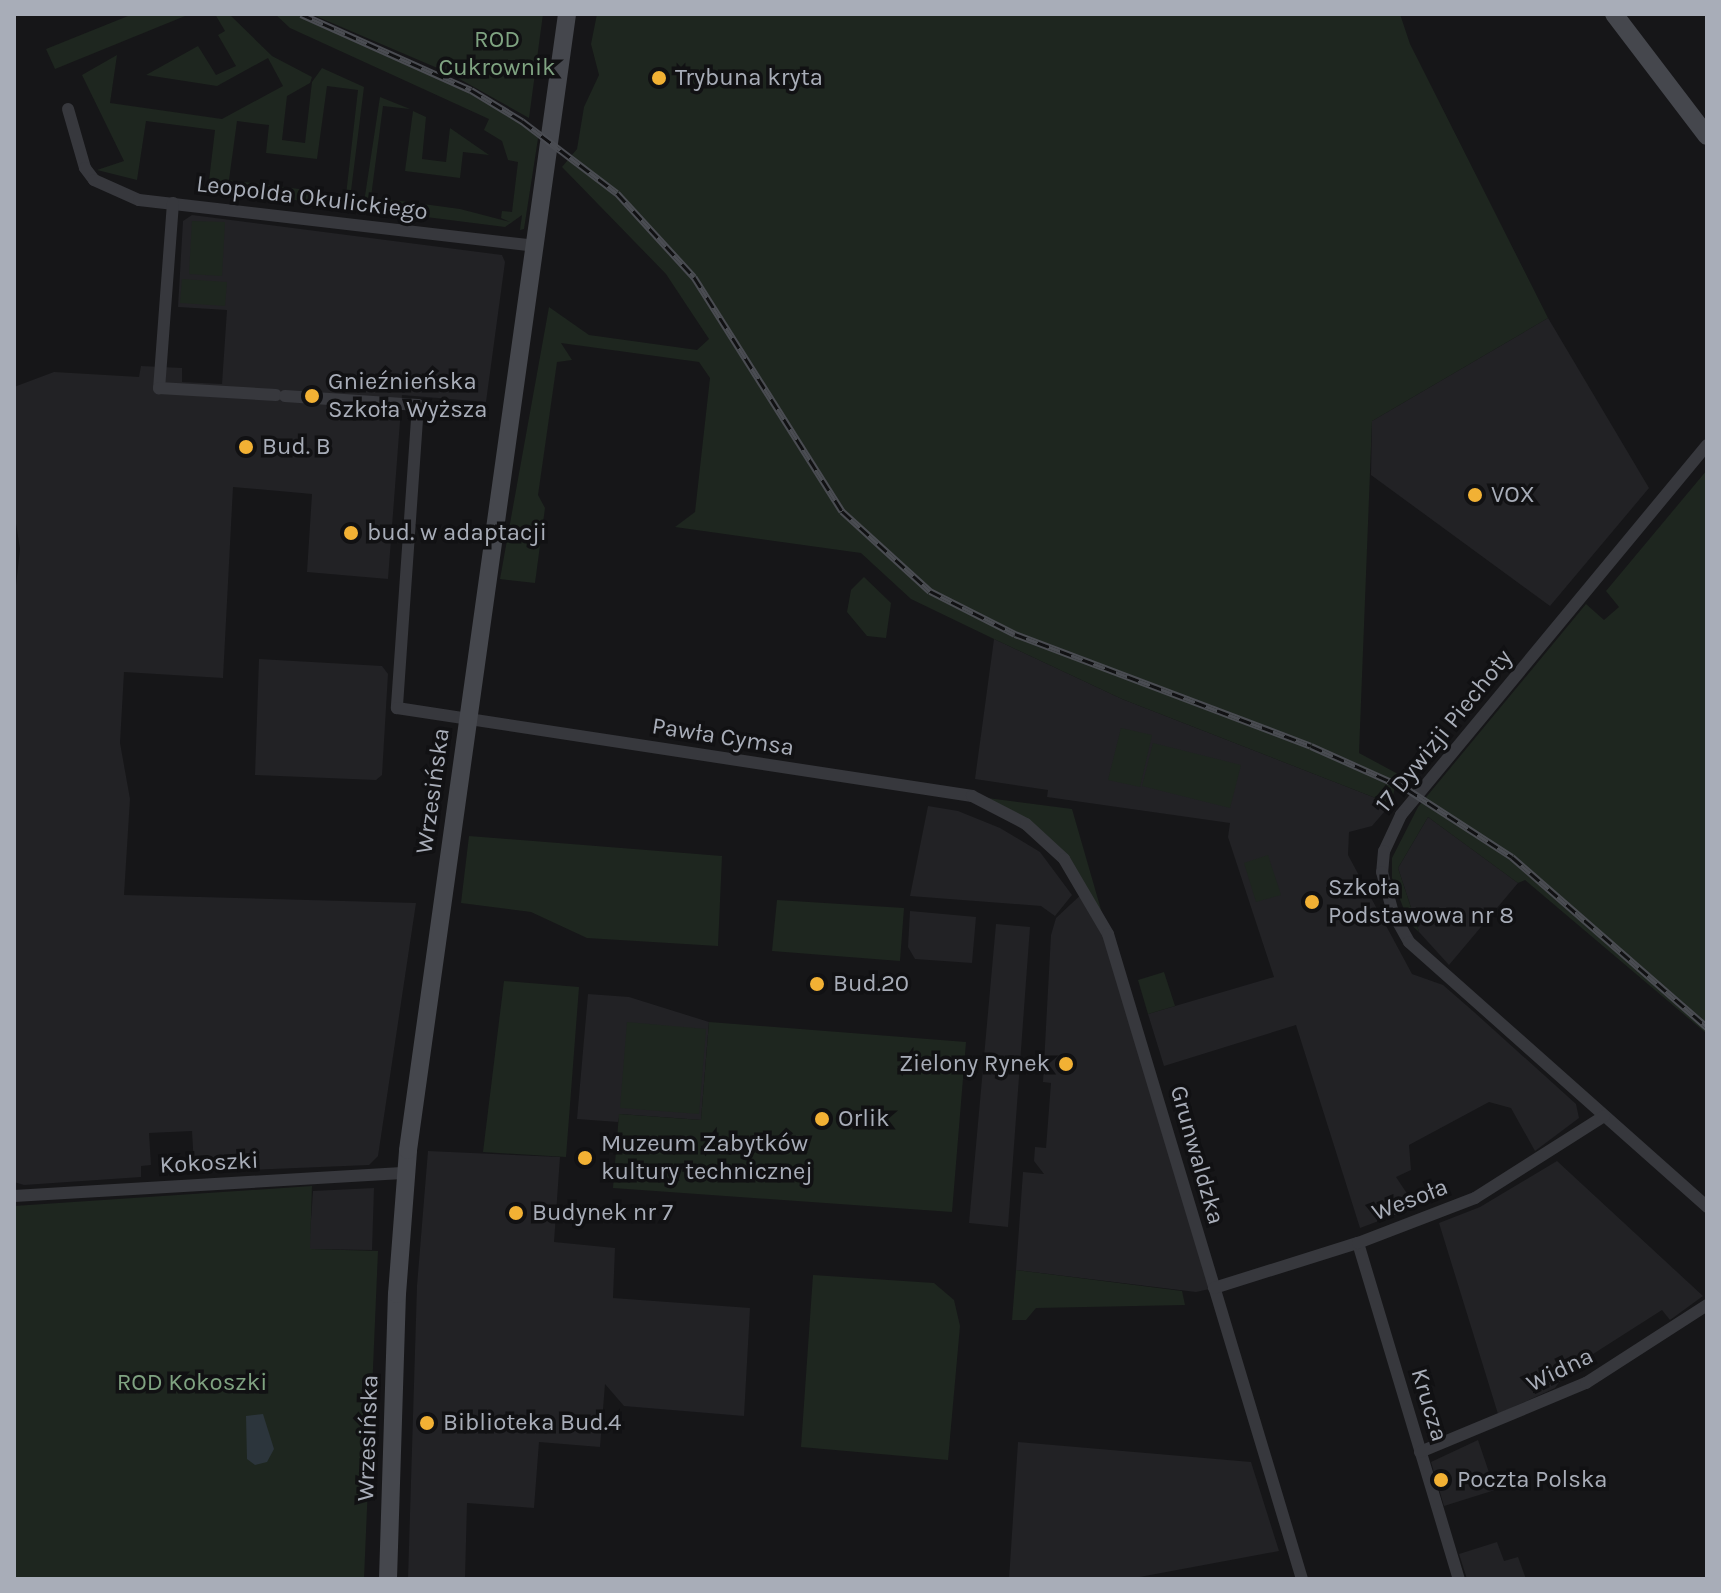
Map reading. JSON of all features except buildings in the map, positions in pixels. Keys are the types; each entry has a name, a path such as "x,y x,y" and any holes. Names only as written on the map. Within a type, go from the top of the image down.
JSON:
{"street":[{"name":"Wrzesińska","path":"388,1579 406,1173 567,14"},
{"path":"1614,14 1707,136"},
{"path":"68,109 94,180 139,200 173,203"},
{"name":"Leopolda Okulickiego","path":"280,395 159,388 173,203 534,246"},
{"name":"Pawła Cymsa","path":"280,395 418,405 397,708 972,796"},
{"name":"17 Dywizji Piechoty","path":"1707,445 1409,804 1384,851 1385,889 1409,942 1707,1207"},
{"name":"Grunwaldzka","path":"972,796 1026,824 1064,859 1098,912 1302,1579"},
{"name":"Wesoła","path":"1214,1288 1358,1243 1491,1190 1604,1116"},
{"name":"Kokoszki","path":"14,1196 406,1173"},
{"name":"Krucza","path":"1358,1243 1459,1579"},
{"name":"Widna","path":"1420,1452 1586,1383 1707,1305"}],"shaded area":[{"path":"192,215 502,255 505,262 486,402 402,395 388,579 307,572 312,494 233,487 223,678 124,672 120,743 130,799 124,895 416,903 378,1156 369,1165 200,1172 194,1166 192,1131 149,1133 151,1165 141,1166 141,1177 24,1185 14,1182 14,603 20,549 14,511 14,387 54,372 139,377 141,366 182,368 182,382 222,384 227,310 178,307 183,221"},
{"path":"1548,318 1649,488 1550,606 1371,475 1372,421"},
{"path":"994,639 1122,699 1391,804 1372,826 1349,832 1348,855 1412,974 1443,985 1576,1104 1579,1118 1535,1151 1511,1108 1489,1102 1409,1145 1411,1170 1396,1177 1410,1198 1408,1210 1360,1228 1296,1025 1164,1066 1148,1014 1274,977 1228,837 1230,823 1047,797 1048,790 975,779"},
{"path":"259,659 382,666 388,674 382,775 376,780 255,775"},
{"path":"928,806 958,811 1000,828 1040,852 1072,895 1055,916 1041,906 910,896"},
{"path":"1428,817 1518,883 1449,965 1419,932 1398,868"},
{"path":"1086,890 1098,912 1214,1288 1196,1292 1016,1270 1023,1172 1044,1174 1034,1161 1035,1147 1046,1148 1051,1083 1043,1082 1051,935 1056,918"},
{"path":"910,911 976,917 972,963 915,959 908,947"},
{"path":"996,924 1030,927 1008,1227 969,1223"},
{"path":"588,994 629,997 709,1022 701,1120 620,1114 618,1122 577,1119"},
{"path":"428,1151 560,1157 554,1242 615,1248 613,1298 750,1308 744,1416 624,1406 605,1384 600,1447 539,1442 534,1508 467,1503 465,1579 408,1579 417,1286"},
{"path":"1557,1161 1703,1296 1670,1320 1662,1310 1568,1370 1555,1388 1498,1414 1439,1223 1480,1207"},
{"path":"374,1188 372,1250 309,1249 313,1191"},
{"path":"263,1414 274,1449 267,1462 255,1465 247,1459 246,1416"},
{"path":"1478,1440 1495,1490 1444,1506 1431,1462"},
{"path":"1018,1442 1251,1462 1279,1551 1129,1579 1009,1579"},
{"path":"1497,1542 1504,1561 1518,1557 1526,1579 1467,1579 1459,1554"}],"green space":[{"path":"133,14 190,14 55,69 46,49"},
{"path":"215,14 229,14 272,56 312,77 310,83 287,96 282,140 305,143 312,82 322,68 364,87 349,207 208,189 215,130 146,121 137,180 97,170 124,161 82,75 117,55 110,103 222,119 283,86 268,58 217,86 146,75 198,46 216,75 236,66 218,35 225,31","holes":["327,86 358,90 346,195 229,180 237,121 269,125 266,153 317,159"]},
{"path":"275,14 301,14 443,76 539,132 524,229 520,230 522,215 505,227 363,209 380,97 410,109 383,106 371,197 460,209 510,222 501,218 502,211 512,212 518,162 508,160 502,141 484,130 489,119 290,28"},
{"name":"ROD Cukrownik","path":"311,14 543,14 529,118 449,73"},
{"path":"597,14 1400,14 1410,44 1548,318 1372,421 1359,753 1398,774 1391,804 1122,699 994,639 911,599 861,553 675,527 695,512 710,378 699,362 561,343 572,360 557,362 538,495 545,508 535,583 500,579 549,307 589,335 697,350 709,339 666,274 562,167 577,149 584,107 599,75 591,44"},
{"path":"413,111 426,117 422,159 446,162 450,128 489,155 463,152 460,178 405,171"},
{"path":"192,221 225,222 222,276 189,274"},
{"path":"182,279 227,282 225,306 180,303"},
{"path":"1707,470 1707,1034 1525,880 1518,883 1428,817 1398,868 1419,932 1409,923 1392,878 1392,858 1418,807 1586,604 1604,620 1619,607 1606,591"},
{"path":"864,577 891,603 886,638 867,636 847,612 851,590"},
{"path":"1121,728 1152,735 1140,787 1108,780"},
{"path":"1153,743 1241,765 1230,808 1142,786"},
{"path":"972,796 1072,809 1108,934 1086,890 1026,824"},
{"path":"469,836 722,856 718,946 587,938 531,912 461,903"},
{"path":"1268,855 1281,895 1256,902 1244,863"},
{"path":"777,900 904,908 900,961 772,951"},
{"path":"1164,972 1175,1006 1148,1014 1138,980"},
{"path":"504,981 579,987 566,1157 483,1152"},
{"path":"627,1022 706,1029 699,1114 620,1108"},
{"path":"709,1022 966,1042 952,1212 613,1188 619,1114 701,1120"},
{"name":"ROD Kokoszki","path":"312,1186 310,1249 378,1251 364,1579 14,1579 14,1206"},
{"path":"1016,1270 1182,1291 1185,1305 1036,1308 1026,1320 1012,1320"},
{"path":"813,1275 934,1283 954,1300 960,1326 948,1460 801,1447"}],"railway":[{"path":"301,14 471,90 522,121 617,193 694,277 842,511 930,591 1015,634 1311,746 1407,789 1512,857 1707,1027"}],"place":[{"name":"Trybuna kryta","path":"659,78"},
{"name":"Gnieźnieńska Szkoła Wyższa","path":"312,396"},
{"name":"Bud. B","path":"246,447"},
{"name":"VOX","path":"1475,495"},
{"name":"bud. w adaptacji","path":"351,533"},
{"name":"Szkoła Podstawowa nr 8","path":"1312,902"},
{"name":"Bud.20","path":"817,984"},
{"name":"Zielony Rynek","path":"1066,1064"},
{"name":"Orlik","path":"822,1119"},
{"name":"Muzeum Zabytków kultury technicznej","path":"585,1158"},
{"name":"Budynek nr 7","path":"516,1213"},
{"name":"Biblioteka Bud.4","path":"427,1423"},
{"name":"Poczta Polska","path":"1441,1480"}]}
